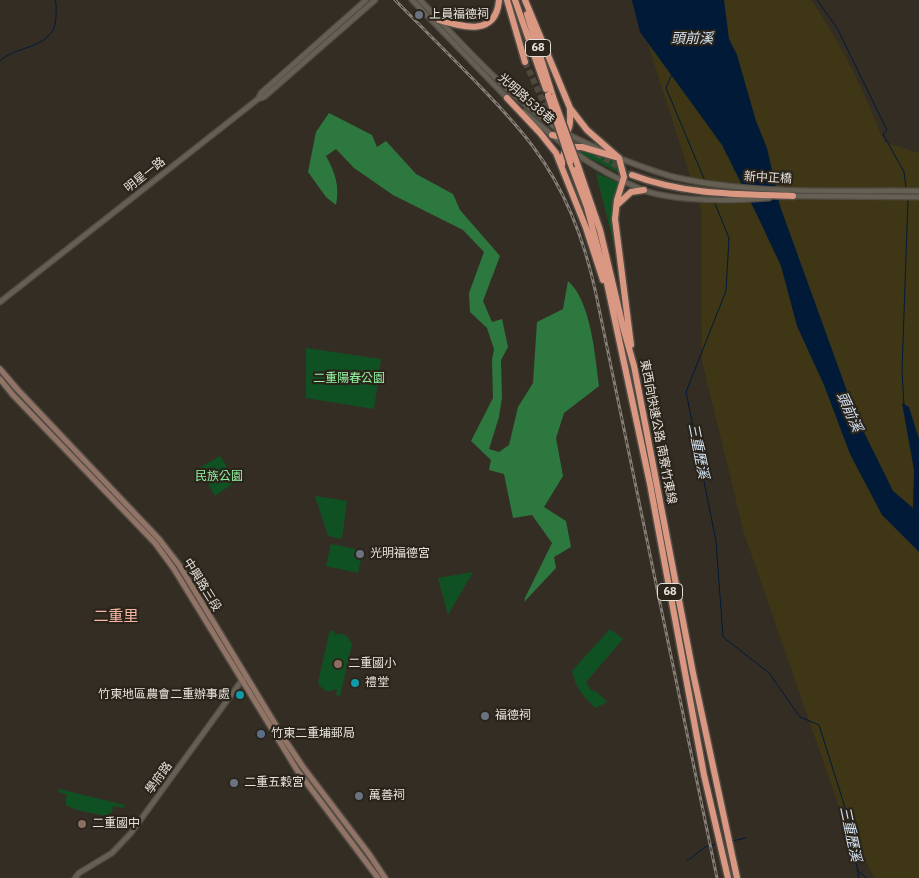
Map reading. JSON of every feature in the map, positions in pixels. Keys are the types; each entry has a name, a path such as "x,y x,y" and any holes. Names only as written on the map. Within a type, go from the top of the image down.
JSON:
{"highway":[{"path":"439,20 469,28 481,26 497,11 498,0"},
{"path":"507,0 525,62"},
{"name":"東西向快速公路 南寮竹東線","path":"516,0 600,230 634,366 693,673 737,878"},
{"path":"523,0 570,108 587,130 619,158 624,180 617,204 616,228 634,366"},
{"name":"東西向快速公路 南寮竹東線","path":"523,0 570,162 600,253 650,484 704,775 728,878"},
{"path":"507,98 556,153 586,228 611,305"},
{"path":"552,136 562,137 566,134 570,125 570,108"},
{"path":"563,171 562,158 566,147 582,147 619,158"},
{"path":"632,175 669,187 700,192 792,196"},
{"path":"617,204 631,192 644,190"}],"main road":[{"name":"中興路三段","path":"0,368 18,390 159,539 179,565 298,770 378,878"},
{"name":"中興路三段","path":"0,379 13,395 155,543 174,569 294,754 385,878"}],"street":[{"name":"明星一路","path":"258,99 261,93 366,0"},
{"name":"明星一路","path":"0,302 258,99 264,97 375,0"},
{"name":"光明路538巷","path":"412,0 507,98 552,136 583,159 644,190"},
{"name":"光明路538巷","path":"420,0 508,89 537,114 566,134 619,158"},
{"name":"新中正橋","path":"619,158 672,176 728,186 784,189 919,191"},
{"name":"新中正橋","path":"644,190 674,196 728,200 792,196 919,197"},
{"name":"學府路","path":"75,878 79,873 112,852 131,833 244,678"}],"green space":[{"path":"329,113 372,135 377,147 386,141 416,174 453,194 460,210 500,256 483,301 492,322 502,319 508,347 501,360 502,397 499,417 489,449 499,452 509,445 518,407 533,383 537,322 563,309 568,281 576,290 582,302 591,330 599,386 564,413 556,438 563,476 544,507 566,521 571,547 554,557 556,568 524,602 552,543 532,515 513,518 504,474 489,470 491,460 471,441 493,398 492,360 494,349 487,328 470,312 469,293 484,252 463,230 393,195 354,168 336,149 326,156 336,180 336,205 326,197 308,172 316,132"},
{"path":"570,148 583,150 616,161 621,174"},
{"path":"596,173 619,183 615,204 617,257"},
{"name":"二重陽春公園","path":"306,348 381,359 374,409 306,398"},
{"name":"民族公園","path":"220,456 236,481 215,496 199,468"},
{"path":"315,496 347,501 342,539 328,536"},
{"path":"331,544 356,549 354,557 361,559 358,573 326,566"},
{"path":"473,572 448,615 438,578"},
{"path":"610,629 623,639 586,682 591,690 597,692 607,702 596,708 581,692 572,671"},
{"path":"330,630 335,632 334,635 345,635 352,644 340,696 336,695 337,689 326,690 318,682"},
{"path":"59,789 125,805 124,808 113,806 112,812 106,816 77,810 66,805 66,797 68,795 58,792"}],"sand":[{"path":"634,0 811,0 833,34 852,69 884,142 919,153 919,878 875,878 845,824 744,533 702,361 701,210"}],"water":[{"name":"頭前溪","path":"632,0 724,0 729,39 737,55 756,121 767,148 780,206 856,416 893,491 913,508 914,470 902,403 909,407 919,439 919,552 882,515 850,454 824,385 797,326 781,266 758,217 722,145 640,32"}],"waterway":[{"path":"0,61 6,56 35,45 48,36 55,24 55,0"},
{"path":"817,0 837,28 887,130 883,134 904,172 906,188"},
{"name":"三重歷溪","path":"672,74 666,88 705,181"},
{"path":"904,406 902,370 908,200"},
{"name":"三重歷溪","path":"714,201 729,238 726,291 686,392 716,541 723,637 769,673 800,717 819,725 848,817 859,878"},
{"path":"732,841 746,838"},
{"path":"687,861 705,847 716,844"},
{"path":"858,871 867,878"}],"tunnel":[{"path":"525,62 556,129"},
{"path":"566,135 632,175"}],"railway":[{"path":"395,0 489,96 527,139 556,182 580,236 596,294 717,878"}],"place":[{"name":"上員福德祠","path":"419,15"},
{"name":"光明福德宮","path":"360,554"},
{"name":"二重國小","path":"338,664"},
{"name":"禮堂","path":"355,683"},
{"name":"竹東地區農會二重辦事處","path":"240,695"},
{"name":"福德祠","path":"485,716"},
{"name":"竹東二重埔郵局","path":"261,734"},
{"name":"二重五穀宮","path":"234,783"},
{"name":"萬善祠","path":"359,796"},
{"name":"二重國中","path":"82,824"}],"district":[{"name":"二重里","path":"116,617"}]}
